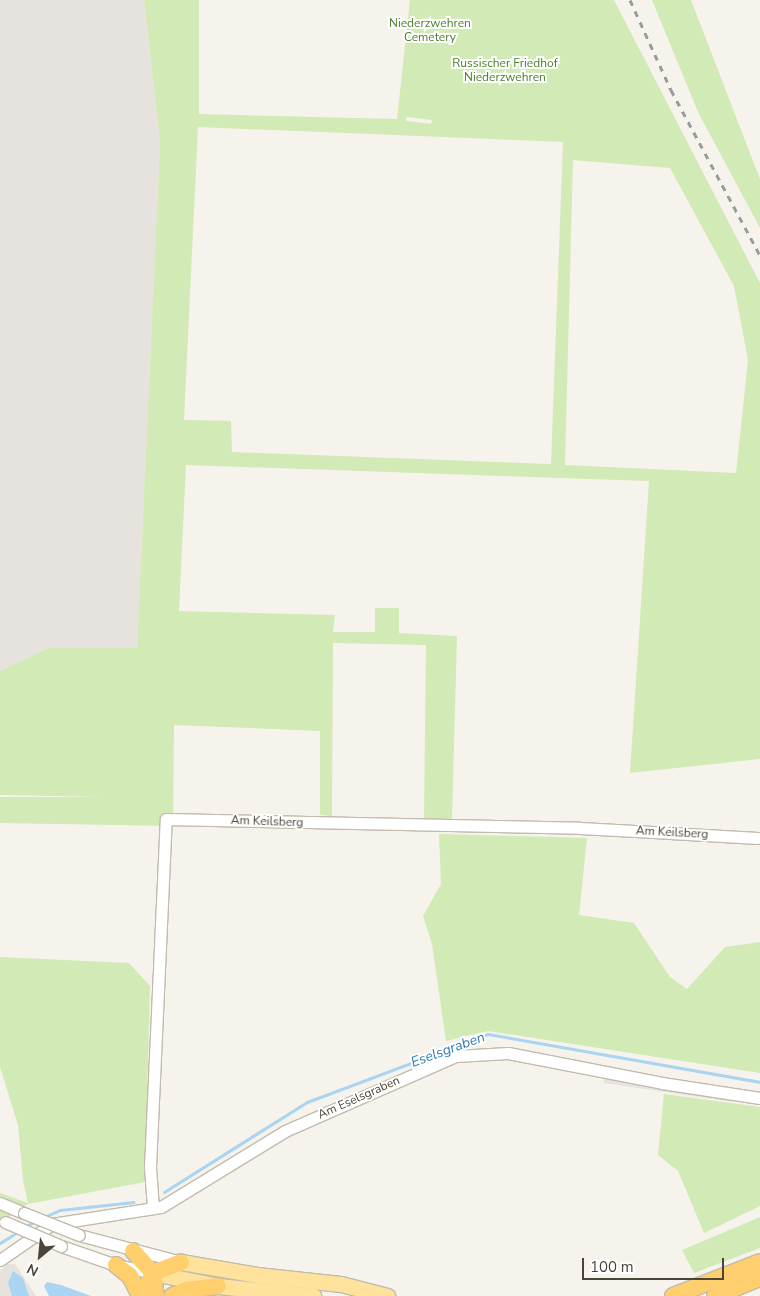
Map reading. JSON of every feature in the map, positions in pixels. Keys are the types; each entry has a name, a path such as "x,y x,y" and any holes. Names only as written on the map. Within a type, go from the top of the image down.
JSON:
{"highway":[{"path":"133,1251 153,1273 156,1296"},
{"path":"141,1296 153,1273 181,1262"},
{"path":"673,1296 760,1262"},
{"path":"116,1265 130,1276 141,1296"},
{"path":"718,1295 760,1278"},
{"path":"172,1296 186,1290 218,1286"}],"main road":[{"path":"181,1262 342,1284 387,1296"},
{"path":"153,1273 218,1286 313,1296"}],"street":[{"name":"Am Keilsberg","path":"153,1208 150,1167 166,819 580,828 758,838"},
{"name":"Am Eselsgraben","path":"0,1260 52,1224 153,1208 168,1203 285,1131 456,1056 508,1053 662,1083 760,1098"},
{"path":"0,1203 80,1235 133,1251 181,1262"},
{"path":"3,1221 61,1246 116,1265 153,1273"}],"shaded area":[{"path":"0,0 144,0 160,143 137,649 48,648 0,671"},
{"path":"602,1066 649,1074 661,1085 736,1097 733,1102 604,1083"},
{"path":"7,1264 15,1264 36,1296 0,1296 0,1271"}],"green space":[{"path":"144,0 199,0 199,114 397,119 410,0 614,0 760,283 760,759 630,773 649,481 186,465 179,611 335,615 333,632 375,632 375,608 399,608 399,633 457,636 452,819 424,819 426,645 333,643 332,816 320,815 320,731 174,725 173,826 0,823 0,797 103,797 0,795 0,671 48,648 137,648 160,143","holes":["406,117 432,120 431,124 406,121","198,127 563,142 551,464 232,452 231,421 184,420","573,160 670,168 734,286 748,360 736,473 565,465"]},
{"path":"652,0 691,0 760,179 760,228 698,112"},
{"path":"439,834 587,838 579,915 634,923 670,977 687,989 725,947 760,942 760,1073 488,1031 446,1041 432,944 423,916 441,884"},
{"path":"0,957 129,963 150,986 145,1182 28,1204 0,1223 0,1193 28,1203 23,1181 18,1125 0,1067"},
{"path":"664,1094 760,1107 760,1206 704,1233 678,1171 658,1155"},
{"path":"760,1217 760,1248 694,1273 682,1250"}],"water":[{"path":"13,1271 23,1278 29,1296 12,1296 8,1283"},
{"path":"47,1282 91,1296 49,1296 44,1286"}],"waterway":[{"name":"Eselsgraben","path":"164,1192 307,1102 488,1034 760,1082"},
{"name":"Eselsgraben","path":"44,1217 60,1210 134,1202"},
{"name":"Eselsgraben","path":"24,1227 36,1221"},
{"name":"Eselsgraben","path":"0,1243 19,1231"}],"railway":[{"path":"630,0 671,90 760,255"}],"park label":[{"name":"Niederzwehren Cemetery","path":"430,31"},
{"name":"Russischer Friedhof Niederzwehren","path":"505,71"}]}
